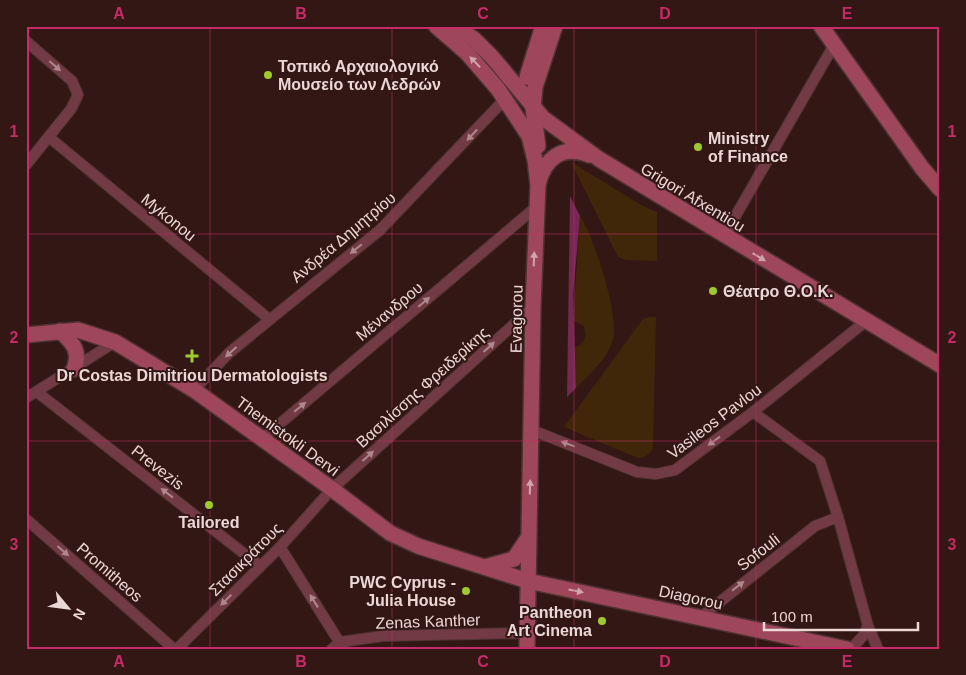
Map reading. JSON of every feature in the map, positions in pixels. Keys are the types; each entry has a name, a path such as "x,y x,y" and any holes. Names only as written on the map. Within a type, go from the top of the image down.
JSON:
{"street":[{"name":"Evagorou","path":"436,26 478,65 506,99 528,136 537,179 527,641"},
{"name":"Grigori Afxentiou","path":"454,26 474,40 496,61 529,103 553,127 599,159 724,236 940,365"},
{"path":"528,136 531,62 543,26"},
{"path":"537,179 538,150 529,103 555,26"},
{"path":"821,26 922,168 940,189"},
{"path":"26,41 72,81 78,95 75,104 26,166"},
{"path":"724,236 834,45"},
{"path":"496,61 509,88 509,96 506,99"},
{"path":"496,61 517,66 531,62"},
{"name":"Ανδρέα Δημητρίου","path":"194,390 228,353 380,230 506,99"},
{"name":"Mykonou","path":"50,138 269,319"},
{"path":"537,179 547,163 557,153 579,152 599,159"},
{"name":"Μένανδρου","path":"262,438 536,207"},
{"name":"Βασιλίσσης Φρειδερίκης","path":"332,489 533,307"},
{"name":"Vasileos Pavlou","path":"532,430 637,472 663,474 675,470 754,412 866,321"},
{"name":"Themistokli Dervi","path":"26,335 78,330 115,342 194,390 396,536 418,546 528,581"},
{"path":"60,331 74,344 78,352 78,359 74,369"},
{"path":"26,398 115,342"},
{"name":"Prevezis","path":"37,392 260,566"},
{"path":"754,412 820,462 838,517 868,626 878,649"},
{"name":"Στασικράτους","path":"176,649 280,547 332,489"},
{"name":"Sofouli","path":"701,617 815,526 838,517"},
{"name":"Promitheos","path":"26,519 176,649"},
{"path":"485,567 514,559 529,536"},
{"path":"280,547 338,647"},
{"name":"Diagorou","path":"528,581 844,648"},
{"path":"844,648 863,636 868,626"},
{"name":"Zenas Kanther","path":"338,647 383,636 527,641"}],"shaded area":[{"path":"571,162 643,206 657,212 657,261 626,260 618,257"},
{"path":"570,196 580,216 573,295 576,388 567,397"},
{"path":"580,216 592,239 608,290 614,321 614,333 605,356 576,388 573,348 583,343 586,334 584,326 573,320"},
{"path":"656,317 653,449 646,456 638,458 564,427 643,319"}],"place":[{"name":"Τοπικό Αρχαιολογικό Μουσείο των Λεδρών","path":"268,75"},
{"name":"Ministry of Finance","path":"698,147"},
{"name":"Θέατρο Θ.Ο.Κ.","path":"713,291"},
{"name":"Dr Costas Dimitriou Dermatologists","path":"192,356"},
{"name":"Tailored","path":"209,505"},
{"name":"PWC Cyprus - Julia House","path":"466,591"},
{"name":"Pantheon Art Cinema","path":"602,621"}]}
